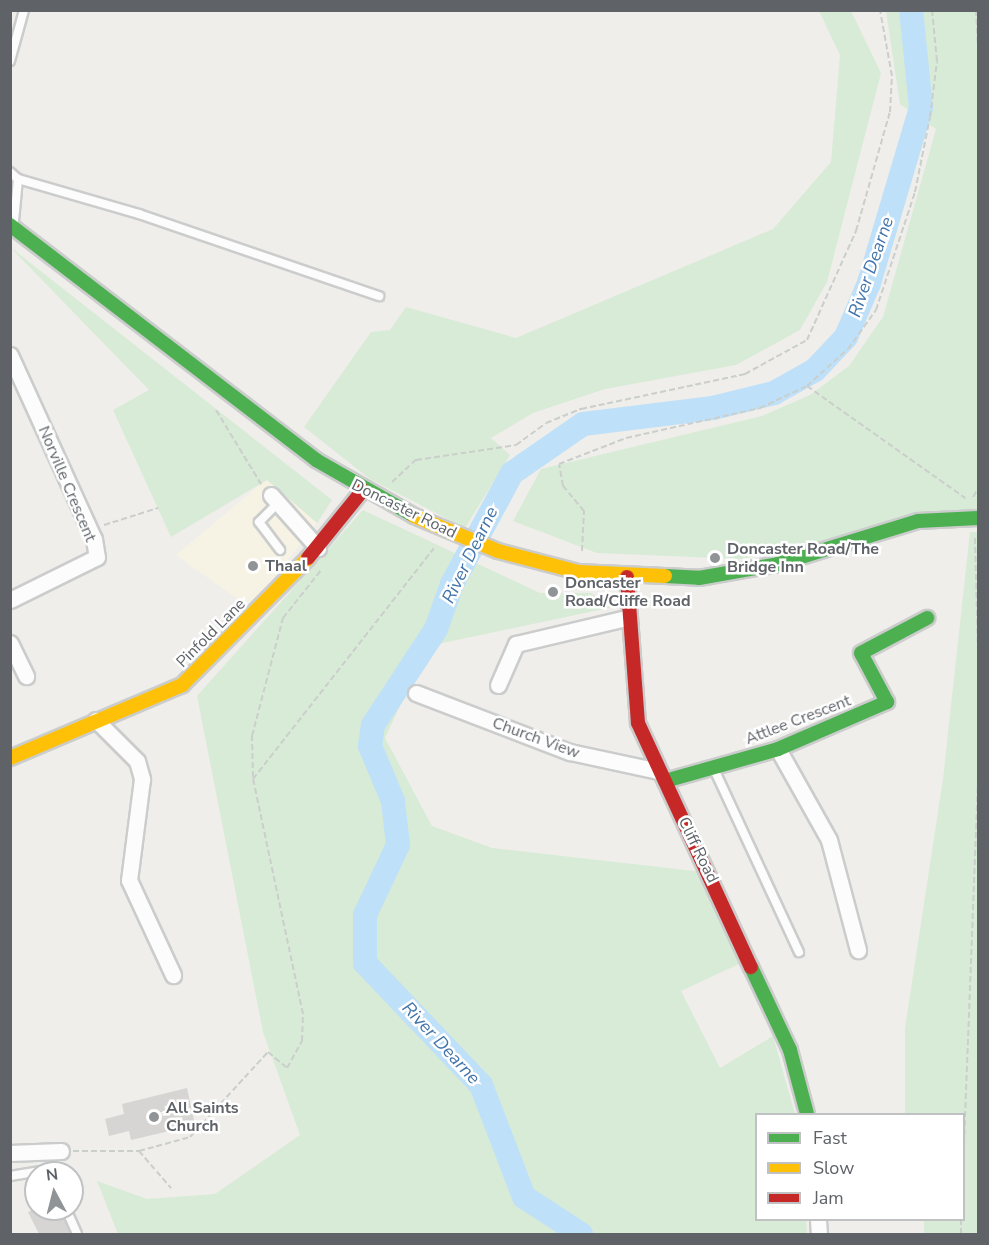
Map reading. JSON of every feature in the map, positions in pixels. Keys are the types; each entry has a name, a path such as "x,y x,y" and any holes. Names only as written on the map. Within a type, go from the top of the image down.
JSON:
{"main road":[{"name":"Doncaster Road","path":"12,226 363,490 454,535 498,551 578,572 627,577 742,573 918,521 977,517"},
{"name":"Pinfold Lane","path":"10,758 96,720 182,686 314,552 363,490"},
{"name":"Cliff Road","path":"627,577 626,618 638,723 790,1050 807,1113"},
{"name":"Attlee Crescent","path":"662,776 713,767 778,749 887,702 861,653 927,618"}],"street":[{"name":"Norville Crescent","path":"10,356 90,531 97,557 87,566 10,600"},
{"path":"275,499 314,552"},
{"path":"498,685 516,644 626,618"},
{"path":"10,643 26,676"},
{"name":"Church View","path":"416,693 570,752 662,776"},
{"path":"96,720 137,761 142,779 129,880 173,975"},
{"path":"778,749 829,840 858,950"},
{"path":"10,1153 55,1152"}],"lane":[{"path":"10,61 24,10"},
{"path":"10,172 18,179 139,214 379,296"},
{"path":"12,226 18,179"},
{"path":"275,499 259,522 280,550"},
{"path":"713,767 800,952"},
{"path":"54,1161 55,1152"}],"path":[{"path":"381,500 398,472 416,460 516,445 546,423 580,409 745,374 807,340 856,231 890,112 892,76 880,10"},
{"path":"578,572 584,511 563,486 559,464 626,438 760,408 807,387 848,349 876,310 895,256 930,117 937,61 932,10"},
{"path":"976,10 978,44"},
{"path":"807,387 970,502"},
{"path":"210,403 275,499"},
{"path":"90,531 158,508"},
{"path":"977,517 978,649"},
{"path":"55,1152 139,1151 190,1137 255,1063 268,1052 287,1068 302,1041 303,1014 253,779 252,736 282,618 324,572 314,552"},
{"path":"253,779 430,557"},
{"path":"964,1113 978,778"},
{"path":"139,1151 171,1188"}],"shaded area":[{"path":"267,479 317,523 250,608 176,555"}],"green space":[{"path":"819,11 851,11 881,73 827,282 800,330 736,365 605,389 533,413 491,438 510,455 465,528 370,479 304,427 371,332 390,330 406,307 516,338 773,229 831,162 840,55"},
{"path":"886,11 978,11 978,510 741,559 597,553 513,521 541,469 762,416 810,395 849,366 883,317 936,129 900,104"},
{"path":"10,247 332,500 317,523 267,480 171,537 113,410 149,390"},
{"path":"363,510 540,593 591,593 613,607 438,644 411,682 385,738 432,826 492,848 703,872 741,963 681,991 720,1068 773,1036 795,1113 755,1113 755,1221 806,1221 807,1234 118,1234 97,1181 147,1199 215,1194 300,1135 263,1032 197,696"},
{"path":"970,532 978,532 978,1234 924,1234 924,1221 965,1221 965,1113 905,1113 905,1028 943,779"}],"building":[{"name":"All Saints Church","path":"187,1088 195,1125 131,1140 129,1131 109,1136 105,1119 124,1114 122,1104"},
{"path":"32,1221 65,1221 71,1234 39,1234"}],"waterway":[{"name":"River Dearne","path":"581,1234 524,1197 481,1085 365,963 365,915 398,845 393,801 370,746 373,725 436,629 452,584 512,473 583,424 713,408 774,393 815,370 846,337 869,283 921,108 911,10"}],"traffic: fast":[{"path":"10,225 316,460 414,516"},
{"path":"665,576 699,578 778,564 918,521 978,518"},
{"path":"665,781 778,749 887,702 861,653 927,618"},
{"path":"751,967 790,1050 807,1113"}],"traffic: slow":[{"path":"414,516 498,551 578,572 665,576"},
{"path":"10,758 182,685 308,558"}],"traffic: jam":[{"path":"308,558 363,490"},
{"path":"627,577 638,723 751,967"}],"place":[{"name":"Doncaster Road/The Bridge Inn","path":"715,558"},
{"name":"Thaal","path":"253,566"},
{"name":"Doncaster Road/Cliffe Road","path":"553,592"},
{"name":"All Saints Church","path":"154,1117"}]}
